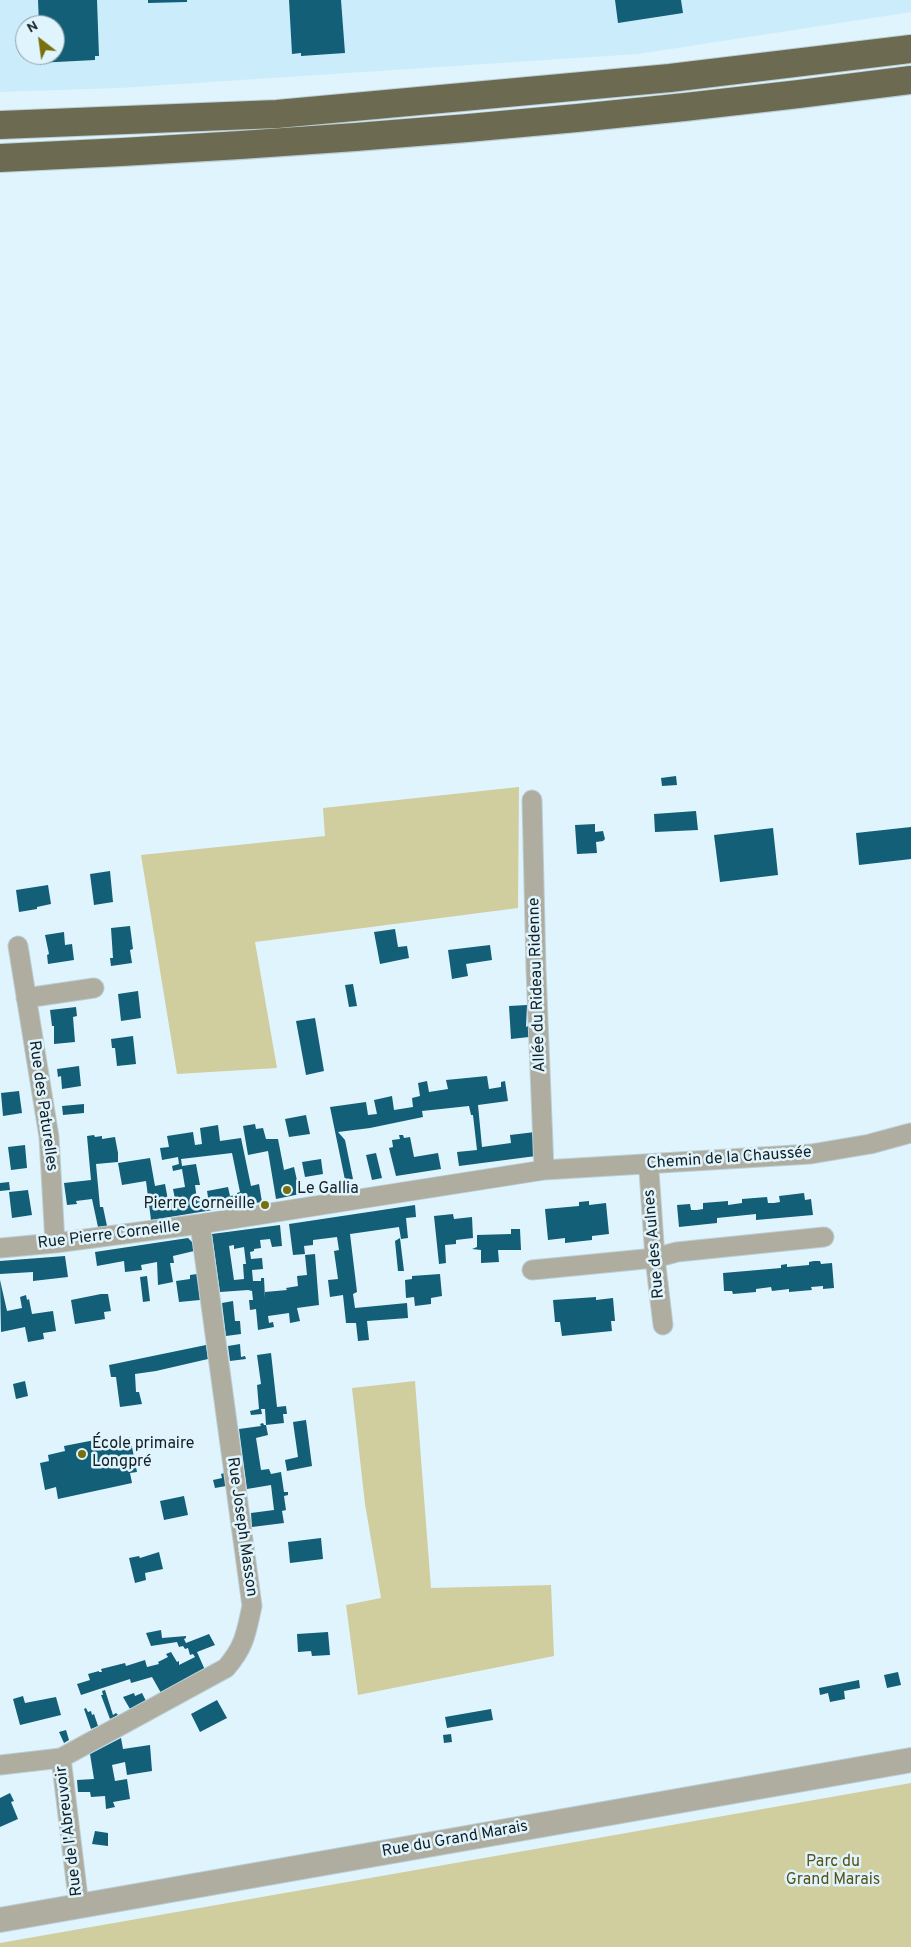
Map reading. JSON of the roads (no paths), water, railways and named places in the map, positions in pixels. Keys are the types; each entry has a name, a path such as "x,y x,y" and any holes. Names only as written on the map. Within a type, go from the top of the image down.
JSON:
{"highway":[{"path":"0,125 287,113 670,78 911,49"},
{"path":"0,158 333,140 687,107 911,80"}],"street":[{"name":"Allée du Rideau Ridenne","path":"532,800 544,1170"},
{"name":"Rue des Paturelles","path":"18,946 49,1137 55,1243"},
{"path":"26,998 94,988"},
{"name":"Chemin de la Chaussée","path":"544,1170 811,1154 861,1146 911,1133"},
{"name":"Rue des Aulnes","path":"647,1164 663,1325"},
{"name":"Rue Pierre Corneille","path":"0,1248 55,1243 200,1224 544,1170"},
{"name":"Rue Joseph Masson","path":"61,1758 226,1668 239,1653 246,1634 252,1606 200,1224"},
{"path":"532,1270 655,1258 677,1252 824,1237"},
{"name":"Rue de l'Abreuvoir","path":"0,1765 61,1758 79,1906"},
{"name":"Rue du Grand Marais","path":"0,1920 911,1760"}],"place":[{"name":"Le Gallia","path":"287,1190"},
{"name":"Pierre Corneille","path":"265,1205"},
{"name":"École primaire Longpré","path":"82,1454"}],"park label":[{"name":"Parc du Grand Marais","path":"833,1872"}]}
